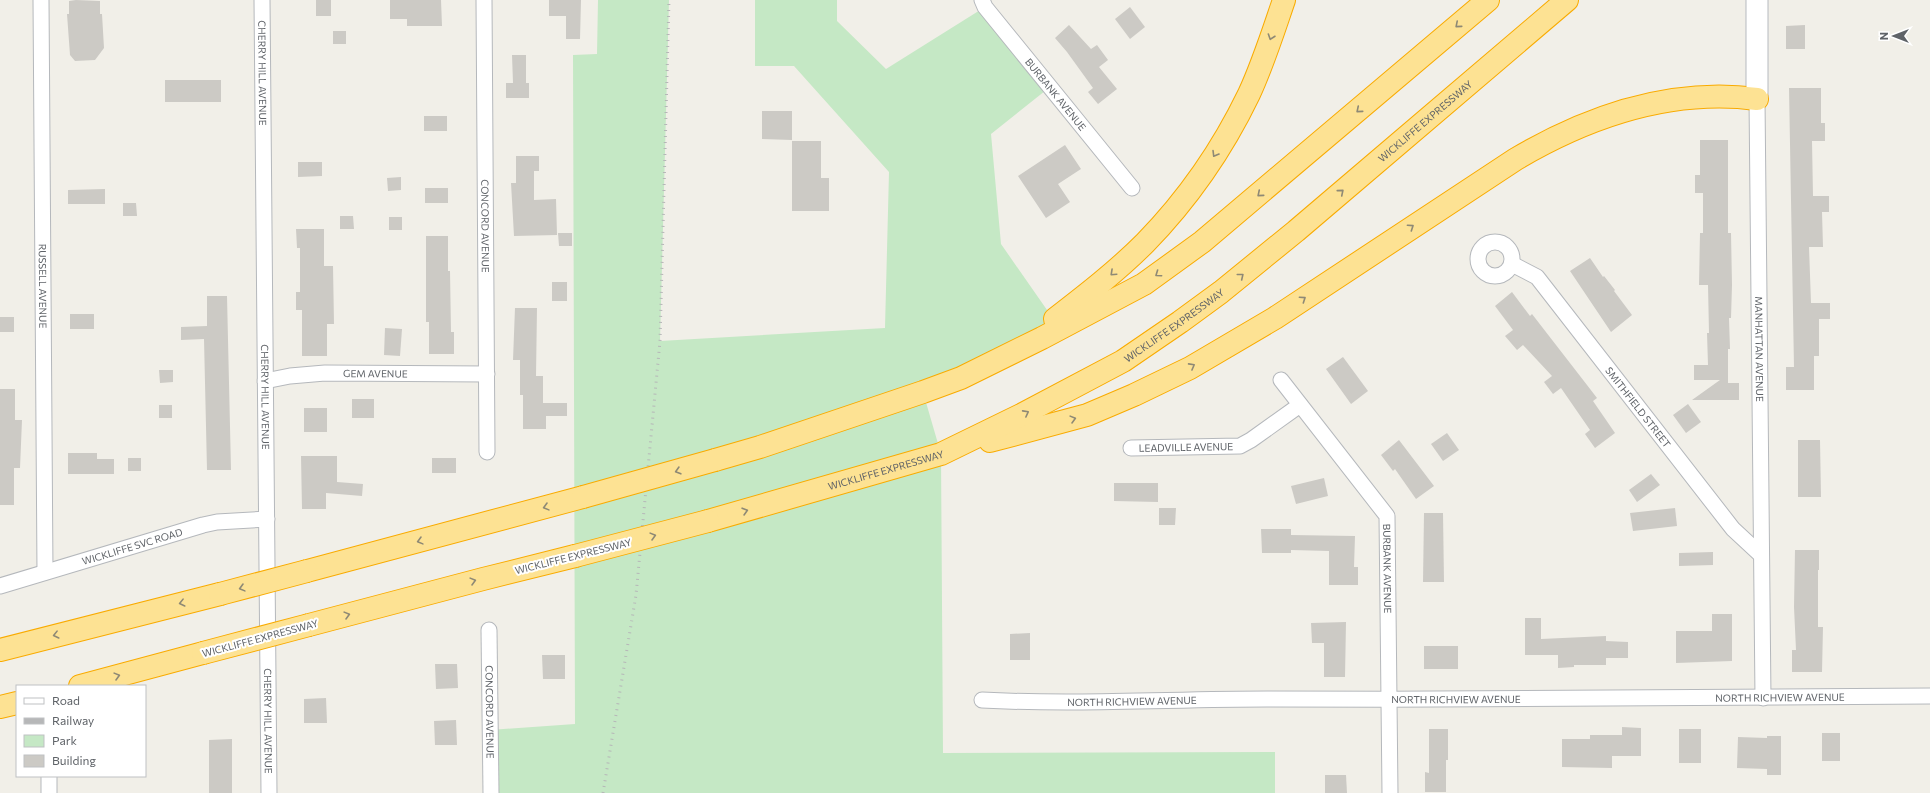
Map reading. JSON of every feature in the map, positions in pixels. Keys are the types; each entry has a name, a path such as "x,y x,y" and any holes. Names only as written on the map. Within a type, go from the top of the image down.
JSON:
{"highway":[{"path":"1011,353 1104,282 1145,243 1175,210 1207,167 1248,95 1261,66 1284,0"},
{"path":"0,650 220,594 583,497 715,460 760,447 961,378 1144,284 1172,264 1202,242 1296,164 1488,0"},
{"name":"WICKLIFFE EXPRESSWAY","path":"84,685 708,521 941,454 1021,415 1123,360 1180,322 1221,292 1296,231 1566,0"},
{"path":"941,454 1087,415 1134,395 1190,368 1275,318 1516,159 1545,142 1578,127 1628,109 1666,101 1721,96 1757,100"},
{"path":"0,707 16,703"}],"street":[{"name":"RUSSELL AVENUE","path":"41,0 45,572"},
{"name":"CHERRY HILL AVENUE","path":"262,0 269,793"},
{"name":"CONCORD AVENUE","path":"484,0 487,452"},
{"name":"BURBANK AVENUE","path":"982,0 985,7 1132,188"},
{"name":"MANHATTAN AVENUE","path":"1757,0 1763,698"},
{"name":"SMITHFIELD STREET","path":"1512,264 1536,277 1733,529 1762,555"},
{"name":"GEM AVENUE","path":"265,382 290,376 324,373 487,374"},
{"name":"BURBANK AVENUE","path":"1281,380 1387,516 1390,793"},
{"name":"LEADVILLE AVENUE","path":"1131,448 1240,446 1251,440 1300,405"},
{"name":"WICKLIFFE SVC ROAD","path":"0,586 217,522 266,519"},
{"name":"CONCORD AVENUE","path":"489,630 491,793"},
{"name":"NORTH RICHVIEW AVENUE","path":"982,700 1028,702 1161,702 1228,699 1389,701 1930,696"},
{"path":"49,777 49,793"}],"green space":[{"path":"598,0 669,0 660,341 885,328 889,172 794,66 755,66 755,0 837,0 837,21 886,69 985,7 1050,87 991,134 1001,244 1054,320 923,392 941,454 943,753 1275,752 1275,793 491,793 490,730 575,724 573,55 597,54"}],"building":[{"path":"316,0 331,0 331,16 316,16"},
{"path":"390,0 441,0 442,26 407,26 407,19 390,19"},
{"path":"549,0 581,0 580,39 566,39 566,16 549,16"},
{"path":"69,1 100,1 104,48 95,60 75,61 70,55 67,14 69,14"},
{"path":"1130,7 1145,27 1130,39 1115,19"},
{"path":"1069,25 1091,49 1097,45 1108,60 1099,67 1117,89 1098,104 1088,92 1093,88 1055,38"},
{"path":"1805,25 1805,49 1786,49 1786,26"},
{"path":"333,31 346,31 346,44 333,44"},
{"path":"512,55 526,55 526,83 529,83 529,98 506,98 506,83 513,83"},
{"path":"165,80 221,80 221,102 165,102"},
{"path":"1789,88 1821,88 1821,123 1825,123 1825,141 1812,141 1813,196 1829,196 1829,212 1822,212 1823,247 1809,247 1811,303 1830,303 1830,319 1819,319 1819,356 1814,356 1814,390 1786,390 1786,367 1794,367"},
{"path":"762,111 792,111 792,140 762,139"},
{"path":"424,116 447,116 447,131 424,131"},
{"path":"1700,140 1728,140 1728,233 1731,233 1732,285 1731,318 1729,318 1730,349 1728,349 1728,383 1739,383 1739,400 1692,400 1720,380 1694,380 1694,365 1708,365 1707,333 1709,333 1708,285 1699,285 1700,233 1703,233 1703,193 1695,193 1695,175 1700,175"},
{"path":"792,141 821,141 821,178 829,178 829,211 792,211"},
{"path":"1065,145 1081,169 1058,184 1070,202 1046,218 1018,176"},
{"path":"516,156 539,156 539,171 534,171 534,200 556,199 557,235 514,236 511,183 516,183"},
{"path":"298,162 322,162 322,176 298,177"},
{"path":"401,177 401,190 388,191 387,178"},
{"path":"425,188 448,188 448,203 425,203"},
{"path":"105,189 105,204 68,204 68,190"},
{"path":"123,203 136,203 137,216 123,216"},
{"path":"340,216 353,216 354,229 340,229"},
{"path":"389,217 402,217 402,230 389,230"},
{"path":"296,229 324,229 324,266 333,266 334,324 327,324 327,356 302,356 302,310 296,310 296,292 300,292 300,248 297,248"},
{"path":"558,233 572,233 572,246 559,246"},
{"path":"426,236 448,236 451,332 454,332 454,354 429,354 429,322 426,322"},
{"path":"1590,258 1632,315 1611,332 1570,271"},
{"path":"552,282 567,282 567,301 552,301"},
{"path":"1512,292 1530,316 1532,314 1597,398 1593,401 1615,433 1595,448 1585,434 1590,430 1561,388 1553,394 1544,382 1552,376 1523,345 1517,350 1505,336 1513,330 1495,306"},
{"path":"207,296 227,296 231,470 207,470 204,339 181,340 181,327 207,326"},
{"path":"515,308 537,308 536,376 543,376 543,403 567,403 567,416 546,416 546,429 523,429 523,395 520,395 520,360 513,360"},
{"path":"70,314 94,314 94,329 70,329"},
{"path":"0,317 14,317 14,332 0,332"},
{"path":"385,328 402,329 400,356 384,355"},
{"path":"1343,357 1368,391 1351,404 1326,369"},
{"path":"159,370 173,370 173,382 160,383"},
{"path":"0,389 15,389 15,420 22,420 20,468 14,468 14,505 0,505"},
{"path":"352,399 374,399 374,418 352,418"},
{"path":"1688,404 1701,422 1686,433 1673,415"},
{"path":"159,405 172,405 172,418 159,418"},
{"path":"304,408 327,408 327,432 304,432"},
{"path":"1447,433 1459,450 1443,461 1431,444"},
{"path":"1399,440 1434,486 1416,499 1395,469 1393,471 1381,455"},
{"path":"1798,440 1820,440 1821,497 1798,497"},
{"path":"68,453 97,453 97,459 114,459 114,474 68,474"},
{"path":"301,456 337,456 337,482 363,484 362,496 326,493 326,509 302,509"},
{"path":"128,458 141,458 141,471 128,471"},
{"path":"432,458 456,458 456,473 432,473"},
{"path":"1651,474 1660,485 1637,502 1629,490"},
{"path":"1324,478 1328,496 1296,504 1291,486"},
{"path":"1114,483 1158,483 1158,502 1114,501"},
{"path":"1159,508 1176,508 1175,525 1159,525"},
{"path":"1675,508 1677,526 1633,531 1630,513"},
{"path":"1424,513 1443,513 1444,582 1423,582"},
{"path":"1261,529 1291,529 1291,535 1355,536 1354,567 1358,567 1358,585 1329,585 1329,551 1291,550 1291,553 1262,553"},
{"path":"1795,550 1819,550 1818,627 1823,627 1822,672 1792,672 1792,650 1796,650 1794,607"},
{"path":"1713,552 1713,565 1679,566 1679,553"},
{"path":"1712,614 1732,614 1732,661 1676,663 1676,631 1712,631"},
{"path":"1525,618 1541,618 1541,639 1606,636 1606,641 1628,642 1628,658 1606,658 1606,665 1574,665 1574,667 1558,668 1558,655 1525,655"},
{"path":"1346,622 1345,677 1324,677 1324,643 1312,643 1311,623"},
{"path":"1030,633 1030,660 1010,660 1010,634"},
{"path":"1424,646 1458,646 1458,669 1424,669"},
{"path":"542,655 565,655 565,679 543,679"},
{"path":"435,664 457,664 458,688 436,689"},
{"path":"326,698 327,723 304,723 304,699"},
{"path":"456,720 457,745 435,745 434,721"},
{"path":"1622,727 1641,728 1641,756 1612,756 1612,768 1562,767 1562,739 1590,739 1590,735 1622,735"},
{"path":"1429,729 1448,729 1446,792 1425,792 1425,772 1429,773"},
{"path":"1679,729 1701,729 1701,763 1679,763"},
{"path":"1822,733 1840,733 1840,761 1822,761"},
{"path":"1767,736 1781,736 1781,775 1767,775 1767,769 1737,768 1738,737 1767,738"},
{"path":"232,739 232,793 209,793 209,740"},
{"path":"1325,775 1346,775 1347,793 1325,793"}],"railway":[{"path":"603,793 636,595 660,341 669,0"}]}
